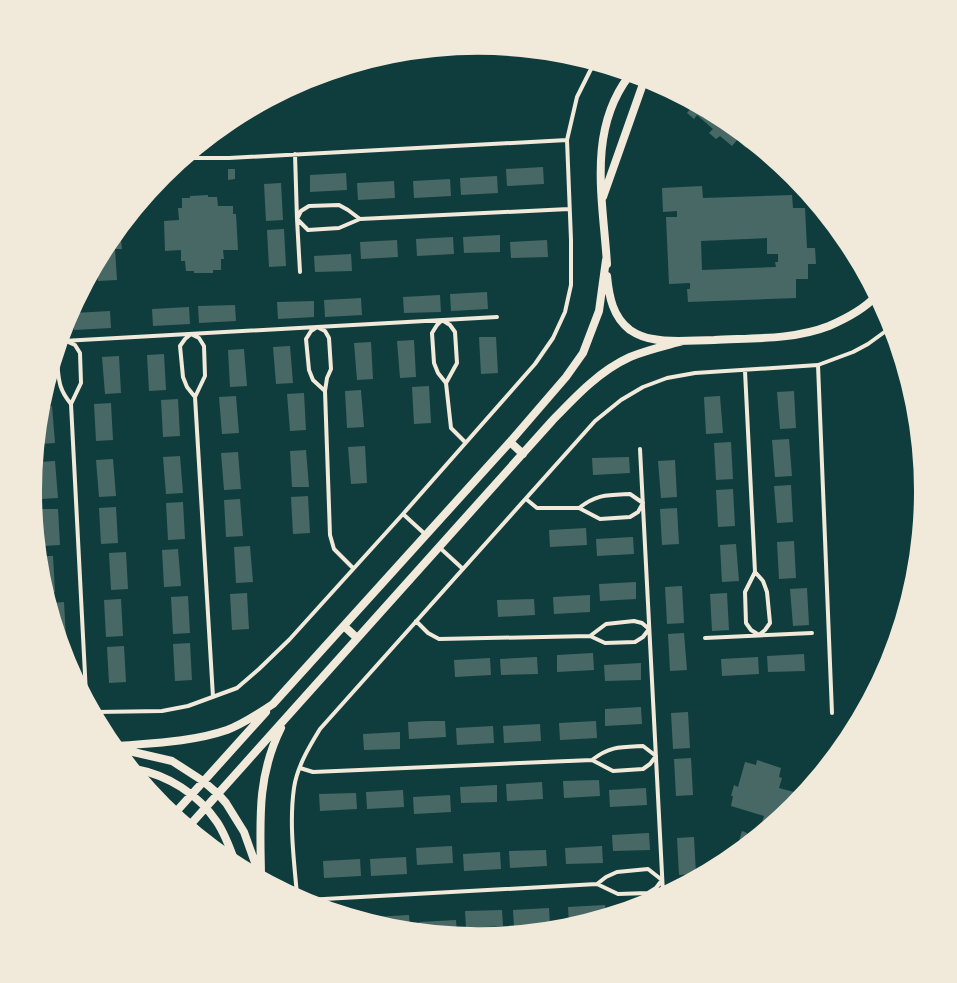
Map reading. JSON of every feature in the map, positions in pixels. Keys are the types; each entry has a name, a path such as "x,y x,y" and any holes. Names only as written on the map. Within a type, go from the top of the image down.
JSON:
{"main road":[{"path":"626,81 616,95 608,115 601,141 600,169 610,302 618,318 631,331 652,339 683,341 777,336 802,333 828,326 868,305 871,301"},
{"path":"602,202 642,87"},
{"path":"179,809 510,442 566,377 583,353 599,311 606,260"},
{"path":"193,822 552,421 587,386 609,369 629,358 648,350 683,341"},
{"path":"510,442 523,454"},
{"path":"344,626 357,638"},
{"path":"125,746 187,739 206,735 227,729 248,719 273,704"},
{"path":"260,870 261,792 263,778 272,745 286,718"},
{"path":"127,749 172,761 204,781 226,803 244,832 258,868"},
{"path":"143,771 175,783 192,794 218,823 231,850"}],"street":[{"path":"101,712 162,711 188,706 237,688 259,670 289,640 403,514 535,364 553,338 565,312 571,285 571,240 567,140 577,97 591,70"},
{"path":"198,158 567,140"},
{"path":"295,154 300,272"},
{"path":"297,219 301,211 309,206 339,205 360,219"},
{"path":"297,219 308,230 339,228 360,219 569,209"},
{"path":"69,341 497,317"},
{"path":"442,320 450,325 455,332 457,363 446,383 451,428 465,442"},
{"path":"442,320 432,332 434,363 438,374 446,383"},
{"path":"317,327 324,331 330,338 331,369 327,378 325,391 330,535 334,549 353,568"},
{"path":"317,327 311,331 306,339 309,370 313,380 325,391"},
{"path":"297,888 292,817 294,787 307,750 320,729 595,421 621,400 643,386 667,378 695,373 818,365 854,352 885,332"},
{"path":"191,334 199,338 204,346 206,376 195,397 213,697"},
{"path":"191,334 180,346 183,377 187,387 195,397"},
{"path":"68,342 75,345 80,353 81,383 71,404 85,681"},
{"path":"818,365 832,713"},
{"path":"744,371 755,572 745,592 746,623 751,630 759,635"},
{"path":"58,375 59,384 63,394 71,404"},
{"path":"640,449 663,887"},
{"path":"579,508 599,496 630,494 643,503"},
{"path":"526,499 537,508 579,508 600,519 630,517 638,512 643,503"},
{"path":"403,514 426,534"},
{"path":"439,547 463,569"},
{"path":"755,572 763,581 767,592 770,623 759,635"},
{"path":"416,621 428,633 439,639 590,636 605,643 634,642 642,637 649,629"},
{"path":"590,636 606,624 634,621 642,623 649,629"},
{"path":"705,638 812,633"},
{"path":"592,760 601,753 612,748 642,746 650,750 656,756"},
{"path":"300,768 313,772 592,760 613,771 643,769 650,764 656,756"},
{"path":"597,884 606,877 617,872 648,869 662,880"},
{"path":"322,899 597,884 618,894 648,893 656,888 662,880"}],"building":[{"path":"690,109 697,113 737,140 732,146 720,136 716,139 709,133 713,129 697,115 694,119 687,113"},
{"path":"543,167 544,184 507,186 506,169"},
{"path":"228,169 235,169 235,179 228,180"},
{"path":"346,173 347,190 310,192 310,175"},
{"path":"497,176 498,193 461,195 460,178"},
{"path":"450,179 451,196 414,198 413,181"},
{"path":"394,181 395,198 358,200 357,183"},
{"path":"281,183 283,220 266,221 264,184"},
{"path":"702,186 703,198 792,195 793,208 805,208 807,248 815,248 816,264 808,264 808,279 796,279 796,298 688,302 687,289 690,289 690,283 669,284 666,217 677,217 677,211 663,212 662,188","holes":["767,238 767,254 778,254 778,262 775,262 776,267 702,270 701,241"]},
{"path":"208,195 208,197 217,197 218,206 233,206 233,214 236,214 238,250 223,250 224,259 221,259 221,270 213,270 213,273 194,273 194,271 186,271 185,261 181,261 181,250 165,251 164,221 179,220 178,208 182,208 182,198"},
{"path":"284,229 286,266 269,267 267,230"},
{"path":"500,235 500,252 464,253 463,237"},
{"path":"453,237 454,254 417,256 416,239"},
{"path":"397,240 398,257 361,259 360,242"},
{"path":"547,240 548,257 511,258 510,242"},
{"path":"121,242 122,249 116,249"},
{"path":"115,250 117,280 98,281 100,273"},
{"path":"351,254 352,271 315,272 314,256"},
{"path":"487,292 488,309 451,311 450,294"},
{"path":"440,295 441,312 404,313 403,297"},
{"path":"361,298 362,315 325,317 324,300"},
{"path":"314,301 314,317 278,319 277,302"},
{"path":"235,305 236,321 199,323 198,306"},
{"path":"189,307 190,324 153,326 152,309"},
{"path":"110,311 111,328 74,330 80,313"},
{"path":"479,337 496,337 498,373 481,374"},
{"path":"414,340 416,377 400,378 397,341"},
{"path":"371,342 373,379 357,380 354,343"},
{"path":"290,346 293,383 276,384 273,347"},
{"path":"244,349 247,386 230,387 228,350"},
{"path":"164,354 166,390 149,391 147,355"},
{"path":"119,356 121,393 105,394 102,357"},
{"path":"429,386 431,423 414,424 412,387"},
{"path":"361,390 364,427 347,428 345,391"},
{"path":"794,391 796,428 780,429 777,392"},
{"path":"304,393 306,430 290,431 287,394"},
{"path":"236,396 239,433 222,434 219,397"},
{"path":"720,396 723,433 706,434 704,397"},
{"path":"178,399 180,436 163,437 161,400"},
{"path":"111,403 113,440 96,441 94,404"},
{"path":"50,406 52,406 55,443 45,444 46,435"},
{"path":"789,439 792,476 775,477 772,440"},
{"path":"731,442 733,479 716,480 714,443"},
{"path":"365,446 367,483 351,484 348,447"},
{"path":"306,450 309,487 292,487 290,451"},
{"path":"238,452 241,489 224,490 221,453"},
{"path":"180,456 183,493 166,494 163,457"},
{"path":"629,457 630,473 593,475 592,458"},
{"path":"113,459 116,496 99,497 96,460"},
{"path":"675,460 677,497 661,498 658,461"},
{"path":"55,461 58,498 42,499 43,462"},
{"path":"791,485 793,522 777,523 774,486"},
{"path":"733,489 735,526 718,527 716,490"},
{"path":"308,496 310,533 293,534 291,497"},
{"path":"240,499 243,536 226,537 224,500"},
{"path":"183,502 185,539 168,540 166,503"},
{"path":"116,507 118,543 101,544 99,508"},
{"path":"677,508 679,544 662,545 660,509"},
{"path":"43,509 58,509 60,545 46,546"},
{"path":"586,528 587,545 550,547 549,530"},
{"path":"633,537 634,554 597,556 596,539"},
{"path":"794,541 796,578 779,579 777,542"},
{"path":"736,544 739,581 722,582 720,545"},
{"path":"250,546 253,582 236,583 234,547"},
{"path":"178,549 181,586 164,587 162,550"},
{"path":"126,552 128,589 111,590 109,553"},
{"path":"47,556 53,556 55,592 50,577"},
{"path":"636,582 636,599 600,601 599,584"},
{"path":"682,586 684,623 667,624 665,587"},
{"path":"807,588 809,625 793,626 790,589"},
{"path":"247,593 249,629 232,630 230,594"},
{"path":"727,593 729,630 712,631 710,594"},
{"path":"590,595 590,612 554,614 553,597"},
{"path":"188,596 190,633 173,634 171,597"},
{"path":"121,599 123,636 106,637 104,600"},
{"path":"534,599 535,615 498,617 497,600"},
{"path":"64,602 66,634 65,632 57,603"},
{"path":"684,633 687,670 670,671 668,634"},
{"path":"190,643 192,680 175,681 173,644"},
{"path":"124,646 126,682 109,683 107,647"},
{"path":"593,653 594,670 557,672 557,655"},
{"path":"804,654 805,671 768,672 767,656"},
{"path":"537,657 538,674 501,675 500,659"},
{"path":"758,657 759,674 722,676 721,659"},
{"path":"490,658 491,675 455,677 454,660"},
{"path":"641,663 641,680 605,681 604,665"},
{"path":"641,707 642,724 605,726 605,709"},
{"path":"688,712 690,748 673,749 671,713"},
{"path":"445,721 446,737 409,739 408,722"},
{"path":"596,721 597,738 560,740 559,723"},
{"path":"540,724 541,741 504,743 503,726"},
{"path":"493,726 494,743 457,745 456,728"},
{"path":"400,732 400,749 364,750 363,734"},
{"path":"691,758 693,795 676,796 674,759"},
{"path":"757,760 781,768 779,777 782,778 779,788 794,792 762,824 764,816 731,806 733,796 731,796 734,785 738,787 745,762 756,765"},
{"path":"599,780 600,796 564,798 563,781"},
{"path":"542,782 543,799 507,801 506,784"},
{"path":"497,785 497,802 461,803 460,787"},
{"path":"646,788 647,805 610,807 609,790"},
{"path":"403,790 404,807 367,809 366,792"},
{"path":"356,793 357,809 320,811 319,794"},
{"path":"450,795 451,812 414,814 413,797"},
{"path":"742,831 747,833 747,835 739,842"},
{"path":"649,833 650,850 613,851 612,835"},
{"path":"694,837 696,871 688,874 679,875 677,838"},
{"path":"452,846 453,863 417,865 416,848"},
{"path":"602,846 603,863 566,864 565,848"},
{"path":"546,850 547,866 510,868 509,851"},
{"path":"500,852 501,869 464,871 463,854"},
{"path":"406,857 407,874 371,876 370,859"},
{"path":"360,859 361,876 324,878 323,861"},
{"path":"605,905 605,909 569,919 568,907"},
{"path":"549,908 550,922 514,926 513,910"},
{"path":"502,910 503,926 466,928 465,911"},
{"path":"409,915 410,922 393,920 380,917"},
{"path":"456,920 457,927 419,924 419,922"}]}
